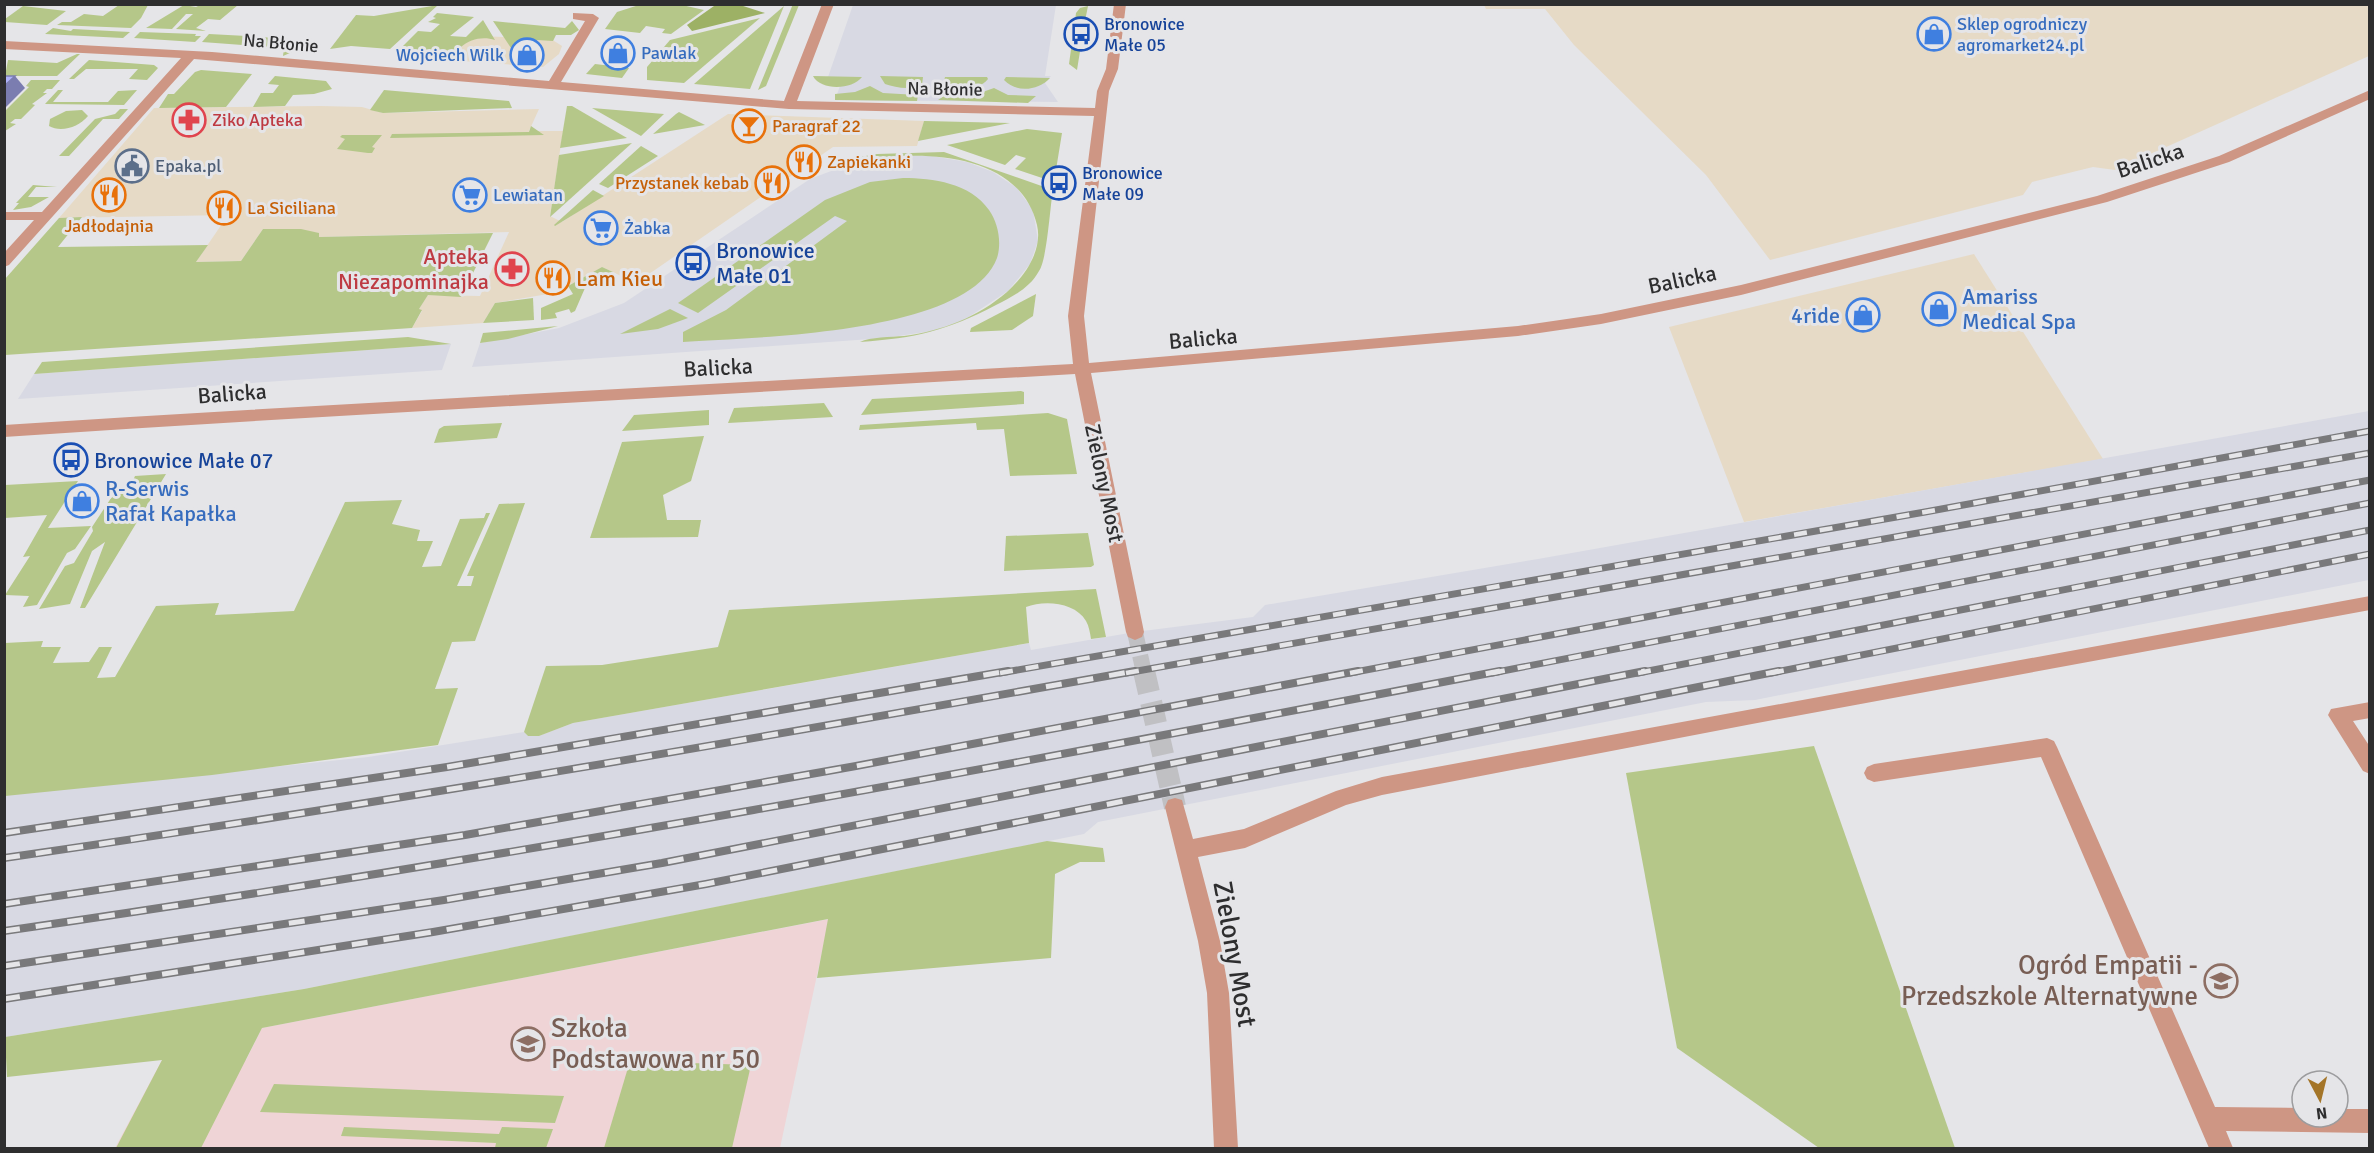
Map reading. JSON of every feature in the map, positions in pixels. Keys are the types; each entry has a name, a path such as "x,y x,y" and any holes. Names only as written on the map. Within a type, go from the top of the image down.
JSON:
{"street":[{"path":"789,105 828,4"},
{"path":"1082,368 1076,316 1100,112 1103,91 1112,69 1120,4"},
{"path":"553,85 593,18 577,16"},
{"name":"Na Błonie","path":"4,45 191,55 789,105 1100,112"},
{"path":"4,262 191,55"},
{"name":"Balicka","path":"4,431 319,410 537,401 1082,368 1330,351 1518,331 1601,319 1730,292 2102,199 2175,176 2265,142 2370,94"},
{"path":"4,216 45,216"},
{"name":"Zielony Most","path":"1082,368 1135,632"},
{"path":"1185,850 1245,838 1343,797 1382,786 1668,729 1834,702 2370,603"},
{"path":"2370,710 2338,715 2370,765"},
{"path":"1874,773 2047,747 2222,1149"},
{"name":"Zielony Most","path":"1175,807 1209,941 1218,993 1226,1149"},
{"path":"2209,1119 2370,1121"}],"shaded area":[{"path":"853,5 1056,5 1045,76 1051,76 1045,83 1058,102 835,100 841,83 828,77"},
{"path":"1484,5 2369,5 2369,56 2115,170 2093,167 2032,182 2023,195 1770,260 1706,175 1574,45 1545,9 1486,9"},
{"path":"478,36 551,39 562,46 559,54 543,67 448,60 464,40"},
{"path":"362,107 383,113 539,109 529,131 563,131 550,216 562,222 728,114 924,121 917,146 833,147 636,283 602,267 548,294 495,303 483,323 412,328 422,311 418,310 428,295 480,296 509,232 319,237 319,233 263,229 241,261 196,262 228,215 59,218 154,108"},
{"path":"907,155 932,156 967,162 993,172 1017,188 1033,210 1038,241 1030,264 1008,291 964,320 932,331 885,338 472,367 480,343 559,328 624,303 810,179 855,162"},
{"path":"1974,254 2103,459 1744,522 1669,327"},
{"path":"451,344 442,370 18,399 34,374"},
{"path":"2369,411 2369,580 1755,700 1706,702 1098,822 1084,834 304,989 5,1037 5,795 368,757 524,732 528,736 539,736 573,723 1029,643 1031,650 1135,632 1253,617 1265,605 1538,559"},
{"name":"Szkoła Podstawowa nr 50","path":"829,919 780,1148 115,1148 162,1060 246,1060 262,1028"}],"green space":[{"path":"793,4 799,5 766,86 758,90"},
{"path":"119,5 148,5 141,18 131,28 57,25 62,22 71,22 84,14 103,16"},
{"path":"184,5 196,7 200,5 238,5 220,20 208,19 196,28 206,31 176,29 193,14 186,14 172,29 146,28"},
{"path":"438,5 390,49 351,46 330,49 356,15 374,16"},
{"path":"639,5 682,5 704,10 671,34 662,33 665,29 646,26 640,33 605,29 617,12"},
{"path":"740,5 765,13 692,31 687,25 714,6"},
{"path":"23,6 66,11 47,25 5,22 5,19"},
{"path":"784,6 750,89 694,84"},
{"path":"1088,6 1084,26 1078,27 1075,44 1081,45 1077,70 1069,64 1076,13 1080,8"},
{"path":"437,13 474,17 450,36 466,37 483,20 495,40 481,38 468,42 461,47 462,55 399,50 418,31 431,32 440,24 428,22 436,18 433,17"},
{"path":"760,18 684,83 647,80 647,67 670,40"},
{"path":"493,21 565,28 572,21 579,30 571,35 556,35 553,41 537,40 511,48"},
{"path":"53,28 71,31 73,29 130,32 123,38 45,34"},
{"path":"140,32 201,36 195,42 134,38"},
{"path":"209,34 307,42 299,49 283,56 284,48 202,42"},
{"path":"80,54 57,76 5,76 8,60 57,63"},
{"path":"89,60 154,65 158,68 147,80 129,79 138,69 86,69 74,79 69,79"},
{"path":"595,64 629,68 622,78 586,74"},
{"path":"201,70 252,74 226,107 159,108 168,94 174,94 195,72"},
{"path":"275,76 326,81 332,89 314,94 293,95 285,106 253,107 261,93 273,93 279,85 268,84"},
{"path":"813,76 862,77 851,84 837,87 823,84"},
{"path":"880,76 923,77 922,85 903,88 885,84"},
{"path":"945,77 987,77 988,79 974,87 956,88 943,86"},
{"path":"1006,77 1050,78 1039,86 1021,89 1004,80"},
{"path":"31,80 60,80 32,104 35,105 21,119 15,119 10,123 16,124 5,131 5,111 29,87 26,86"},
{"path":"870,86 883,93 918,95 917,101 835,100 835,94 855,92"},
{"path":"994,88 1008,95 1036,96 1028,103 938,100 944,96 977,94"},
{"path":"58,90 63,90 53,102 108,102 118,91 137,90 124,105 45,104"},
{"path":"384,90 509,101 512,108 383,113 370,110"},
{"path":"567,106 572,106 627,138 560,148"},
{"path":"592,108 664,114 641,136"},
{"path":"120,109 128,109 119,119 103,119 69,156 59,156 95,119 115,114"},
{"path":"82,110 88,116 75,126 59,129 49,126 50,119 66,111"},
{"path":"679,112 705,125 653,134 676,114"},
{"path":"925,121 1010,123 918,141"},
{"path":"531,126 544,135 390,138 392,134 529,132"},
{"path":"1027,129 1062,133 1054,182 1015,169 1026,158 1016,155 1005,165 947,145"},
{"path":"342,135 382,135 372,147 375,148 372,153 368,153 337,149 345,139 340,137"},
{"path":"632,143 559,209 550,217 559,155"},
{"path":"641,146 658,156 608,188 599,184"},
{"path":"944,152 1053,190 1042,265 1031,282 1020,291 1002,302 962,321 930,332 860,342 932,331 972,316 1007,292 1026,270 1035,253 1037,225 1026,199 1007,180 983,167 955,159 925,156 895,156 841,165 837,161 877,154"},
{"path":"903,178 938,181 961,188 981,201 989,210 995,221 999,246 997,258 978,284 946,303 904,317 856,327 806,334 683,342 683,332 726,310 847,221 835,216 698,313 678,303 825,200 870,182"},
{"path":"33,185 57,187 36,187 28,197 49,197 31,207 13,210 19,203 16,203"},
{"path":"593,190 604,196 554,225"},
{"path":"82,217 58,247 208,245 196,262 241,261 263,229 301,229 319,233 319,237 493,233 461,297 428,295 419,309 422,310 412,328 5,355 5,279 59,218"},
{"path":"602,267 613,272 585,288 575,311 571,313 569,309 555,313 557,318 541,320 541,308 573,294 568,286"},
{"path":"1036,294 1033,316 1012,330 970,332 971,328"},
{"path":"533,298 534,320 483,323 495,303"},
{"path":"670,309 688,318 658,329 620,334"},
{"path":"558,326 508,339 480,343 483,333"},
{"path":"408,337 451,344 34,374 42,362"},
{"path":"1024,392 1024,404 861,415 872,399"},
{"path":"824,403 833,417 728,423 734,408"},
{"path":"709,410 709,425 622,431 634,415"},
{"path":"1048,413 1067,419 1077,474 1010,476 1004,429 977,430 976,423 859,430 860,425"},
{"path":"502,423 497,438 434,443 439,429 444,426"},
{"path":"704,436 691,481 663,495 667,520 701,520 698,537 590,538 622,442"},
{"path":"166,474 85,608 80,608 105,542 92,551 70,604 39,609 65,566 74,563 93,531 92,527 117,489 130,487 135,476"},
{"path":"78,481 48,528 91,526 75,549 67,553 37,605 23,607 29,596 5,595 30,556 23,557 47,515 5,518 5,485"},
{"path":"402,500 392,524 420,530 417,541 433,541 422,567 441,566 460,519 484,518 486,513 490,513 457,586 471,586 474,576 467,576 499,504 525,503 475,641 452,642 435,689 458,688 438,745 212,775 5,796 5,643 43,641 41,647 61,647 53,663 89,662 99,647 112,647 97,678 115,677 156,606 219,603 215,615 294,611 345,502"},
{"path":"1088,533 1094,565 1091,567 1004,571 1006,536"},
{"path":"1096,589 1106,637 1091,639 1086,621 1075,610 1067,606 1050,603 1033,605 1026,607 1029,643 573,723 539,736 528,736 524,732 546,666 602,665 718,647 729,610"},
{"path":"1814,746 1955,1148 1819,1148 1677,1048 1626,773"},
{"path":"1047,841 1103,848 1105,862 1080,862 1055,874 1051,958 817,978 828,919 262,1028 201,1148 116,1148 162,1060 7,1077 5,1037 304,989"},
{"path":"630,1061 751,1065 732,1148 604,1148"},
{"path":"274,1084 564,1096 555,1123 260,1112"},
{"path":"344,1127 499,1134 502,1127 553,1129 546,1148 495,1148 496,1143 341,1136"}],"building":[{"path":"4,76 15,76 4,86"}],"tunnel":[{"path":"1135,632 1144,673"},
{"path":"1144,671 1175,807"}],"railway":[{"path":"1000,673 1925,512 2370,431"},
{"path":"1126,673 2370,453"},
{"path":"1350,673 2370,480"},
{"path":"1492,673 2370,503"},
{"path":"1638,673 2370,530"},
{"path":"1771,673 2370,554"},
{"path":"4,833 447,767 1008,671"},
{"path":"4,858 429,793 1135,671"},
{"path":"4,904 465,835 856,766 1358,671"},
{"path":"4,931 379,874 754,810 1500,671"},
{"path":"4,966 444,900 662,863 1645,671"},
{"path":"4,999 433,932 706,884 1779,671"}],"place":[{"name":"Bronowice Małe 05","path":"1081,34"},
{"name":"Sklep ogrodniczy agromarket24.pl","path":"1934,34"},
{"name":"Pawlak","path":"618,53"},
{"name":"Wojciech Wilk","path":"527,55"},
{"name":"Ziko Apteka","path":"189,120"},
{"name":"Paragraf 22","path":"749,126"},
{"name":"Zapiekanki","path":"804,162"},
{"name":"Epaka.pl","path":"132,166"},
{"name":"Przystanek kebab","path":"772,183"},
{"name":"Bronowice Małe 09","path":"1059,183"},
{"name":"Jadłodajnia","path":"109,195"},
{"name":"Lewiatan","path":"470,195"},
{"name":"La Siciliana","path":"224,208"},
{"name":"Żabka","path":"601,228"},
{"name":"Bronowice Małe 01","path":"693,263"},
{"name":"Apteka Niezapominajka","path":"512,269"},
{"name":"Lam Kieu","path":"553,278"},
{"name":"Amariss Medical Spa","path":"1939,309"},
{"name":"4ride","path":"1863,315"},
{"name":"Bronowice Małe 07","path":"71,460"},
{"name":"R-Serwis Rafał Kapałka","path":"82,501"},
{"name":"Ogród Empatii - Przedszkole Alternatywne","path":"2221,981"},
{"name":"Szkoła Podstawowa nr 50","path":"528,1044"}]}
